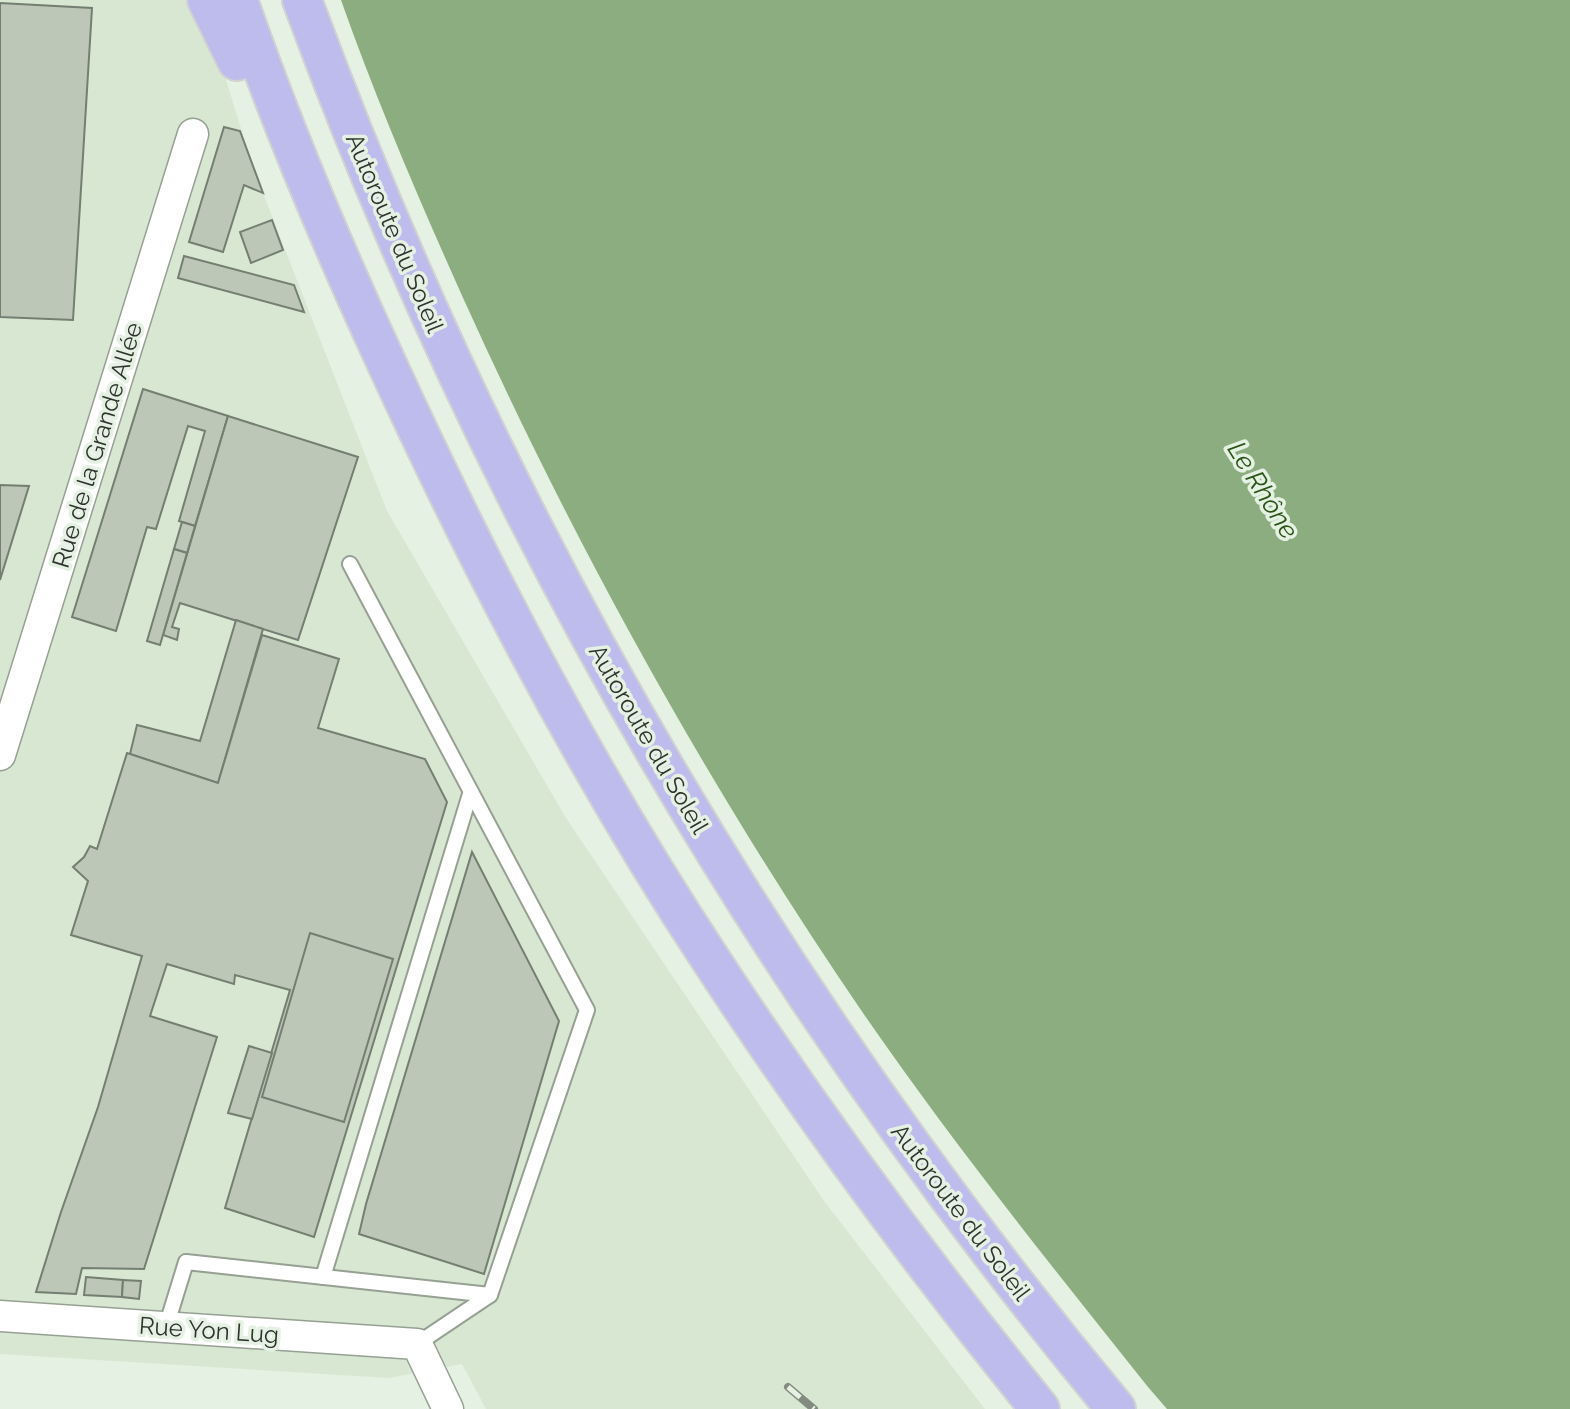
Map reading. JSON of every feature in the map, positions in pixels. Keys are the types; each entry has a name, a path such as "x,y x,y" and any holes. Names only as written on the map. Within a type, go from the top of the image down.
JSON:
{"highway":[{"path":"207,0 353,291 466,532 549,689 636,840 709,958 839,1147 977,1332 1040,1409"},
{"path":"238,0 299,161 353,291"},
{"name":"Autoroute du Soleil","path":"302,0 356,145 437,332 544,553 660,763 723,867 853,1065 1020,1292 1116,1409"}],"street":[{"name":"Rue de la Grande Allée","path":"0,755 193,134"},
{"name":"Rue Yon Lug","path":"0,1316 417,1344"},
{"path":"417,1344 448,1409"}],"lane":[{"path":"350,564 587,1010 490,1295 417,1344"},
{"path":"323,1277 470,794"},
{"path":"166,1326 186,1262 490,1295"}],"shaded area":[{"path":"0,0 201,0 254,170 387,511 566,818 824,1201 985,1409 486,1409 462,1364 389,1378 0,1354"}],"water":[{"name":"Le Rhône","path":"341,0 1570,0 1570,1409 1167,1409 931,1109 806,928 699,754 599,575 507,393 415,189"}],"building":[{"path":"0,3 92,8 73,320 0,317"},
{"path":"224,127 240,131 263,193 244,185 223,252 189,242"},
{"path":"272,220 283,250 251,263 240,232"},
{"path":"184,256 294,285 304,312 178,278"},
{"path":"143,389 228,416 195,526 179,521 205,431 188,426 156,529 147,527 116,631 72,617"},
{"path":"228,416 358,457 298,640 180,603 172,627 179,629 177,640 163,635"},
{"path":"0,485 29,486 0,580"},
{"path":"182,522 195,526 187,553 174,549"},
{"path":"174,549 187,553 160,645 147,641"},
{"path":"236,620 263,629 218,783 130,754 137,725 200,741"},
{"path":"262,635 339,659 318,728 425,759 447,802 314,1237 225,1208 290,990 235,975 234,984 167,964 150,1016 217,1037 144,1269 82,1268 76,1294 36,1292 98,1107 142,956 71,935 88,881 73,867 84,857 90,846 97,849 127,753 218,783"},
{"path":"472,852 559,1021 484,1274 359,1234"},
{"path":"310,933 393,959 344,1122 262,1097"},
{"path":"249,1046 272,1053 252,1119 228,1113"},
{"path":"86,1277 123,1280 122,1297 84,1295"},
{"path":"123,1280 141,1281 139,1299 122,1297"}],"railway":[{"path":"788,1387 814,1409"}]}
